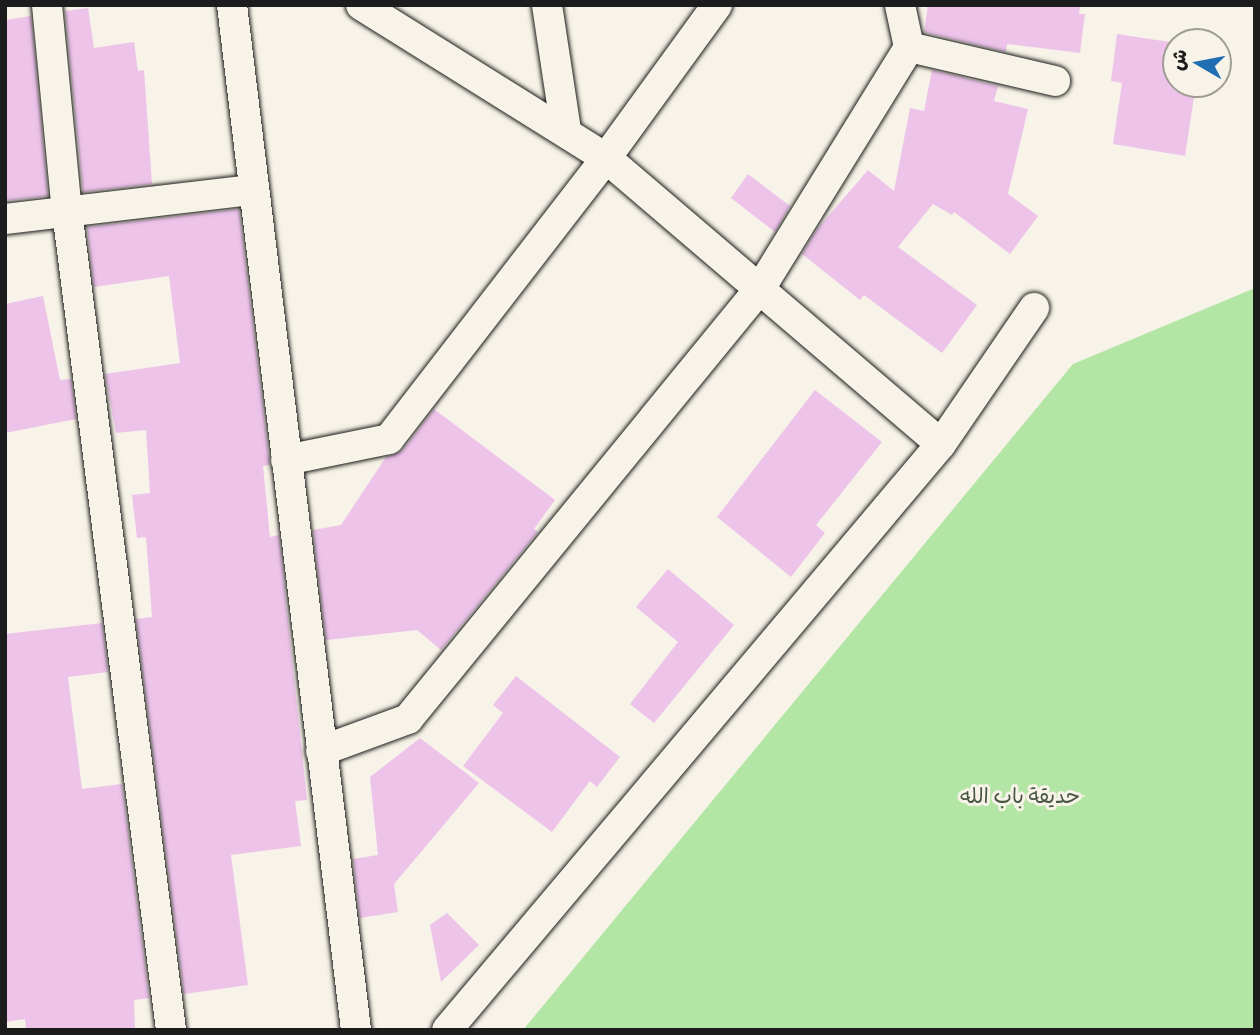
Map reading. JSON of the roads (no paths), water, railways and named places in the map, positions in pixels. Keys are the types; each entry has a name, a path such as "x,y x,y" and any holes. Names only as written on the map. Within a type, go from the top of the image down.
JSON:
{"street":[{"path":"47,5 67,211 171,1030"},
{"path":"232,5 252,190 356,1030"},
{"path":"361,5 566,130 606,158 941,444"},
{"path":"547,5 566,130"},
{"path":"286,460 389,439 606,158 717,5"},
{"path":"321,751 408,719 761,288 909,47 900,5"},
{"path":"909,47 1055,80"},
{"path":"5,219 252,190"},
{"path":"447,1030 941,444 1034,308"}],"park label":[{"name":"حديقة باب الله","path":"1020,796"}]}
